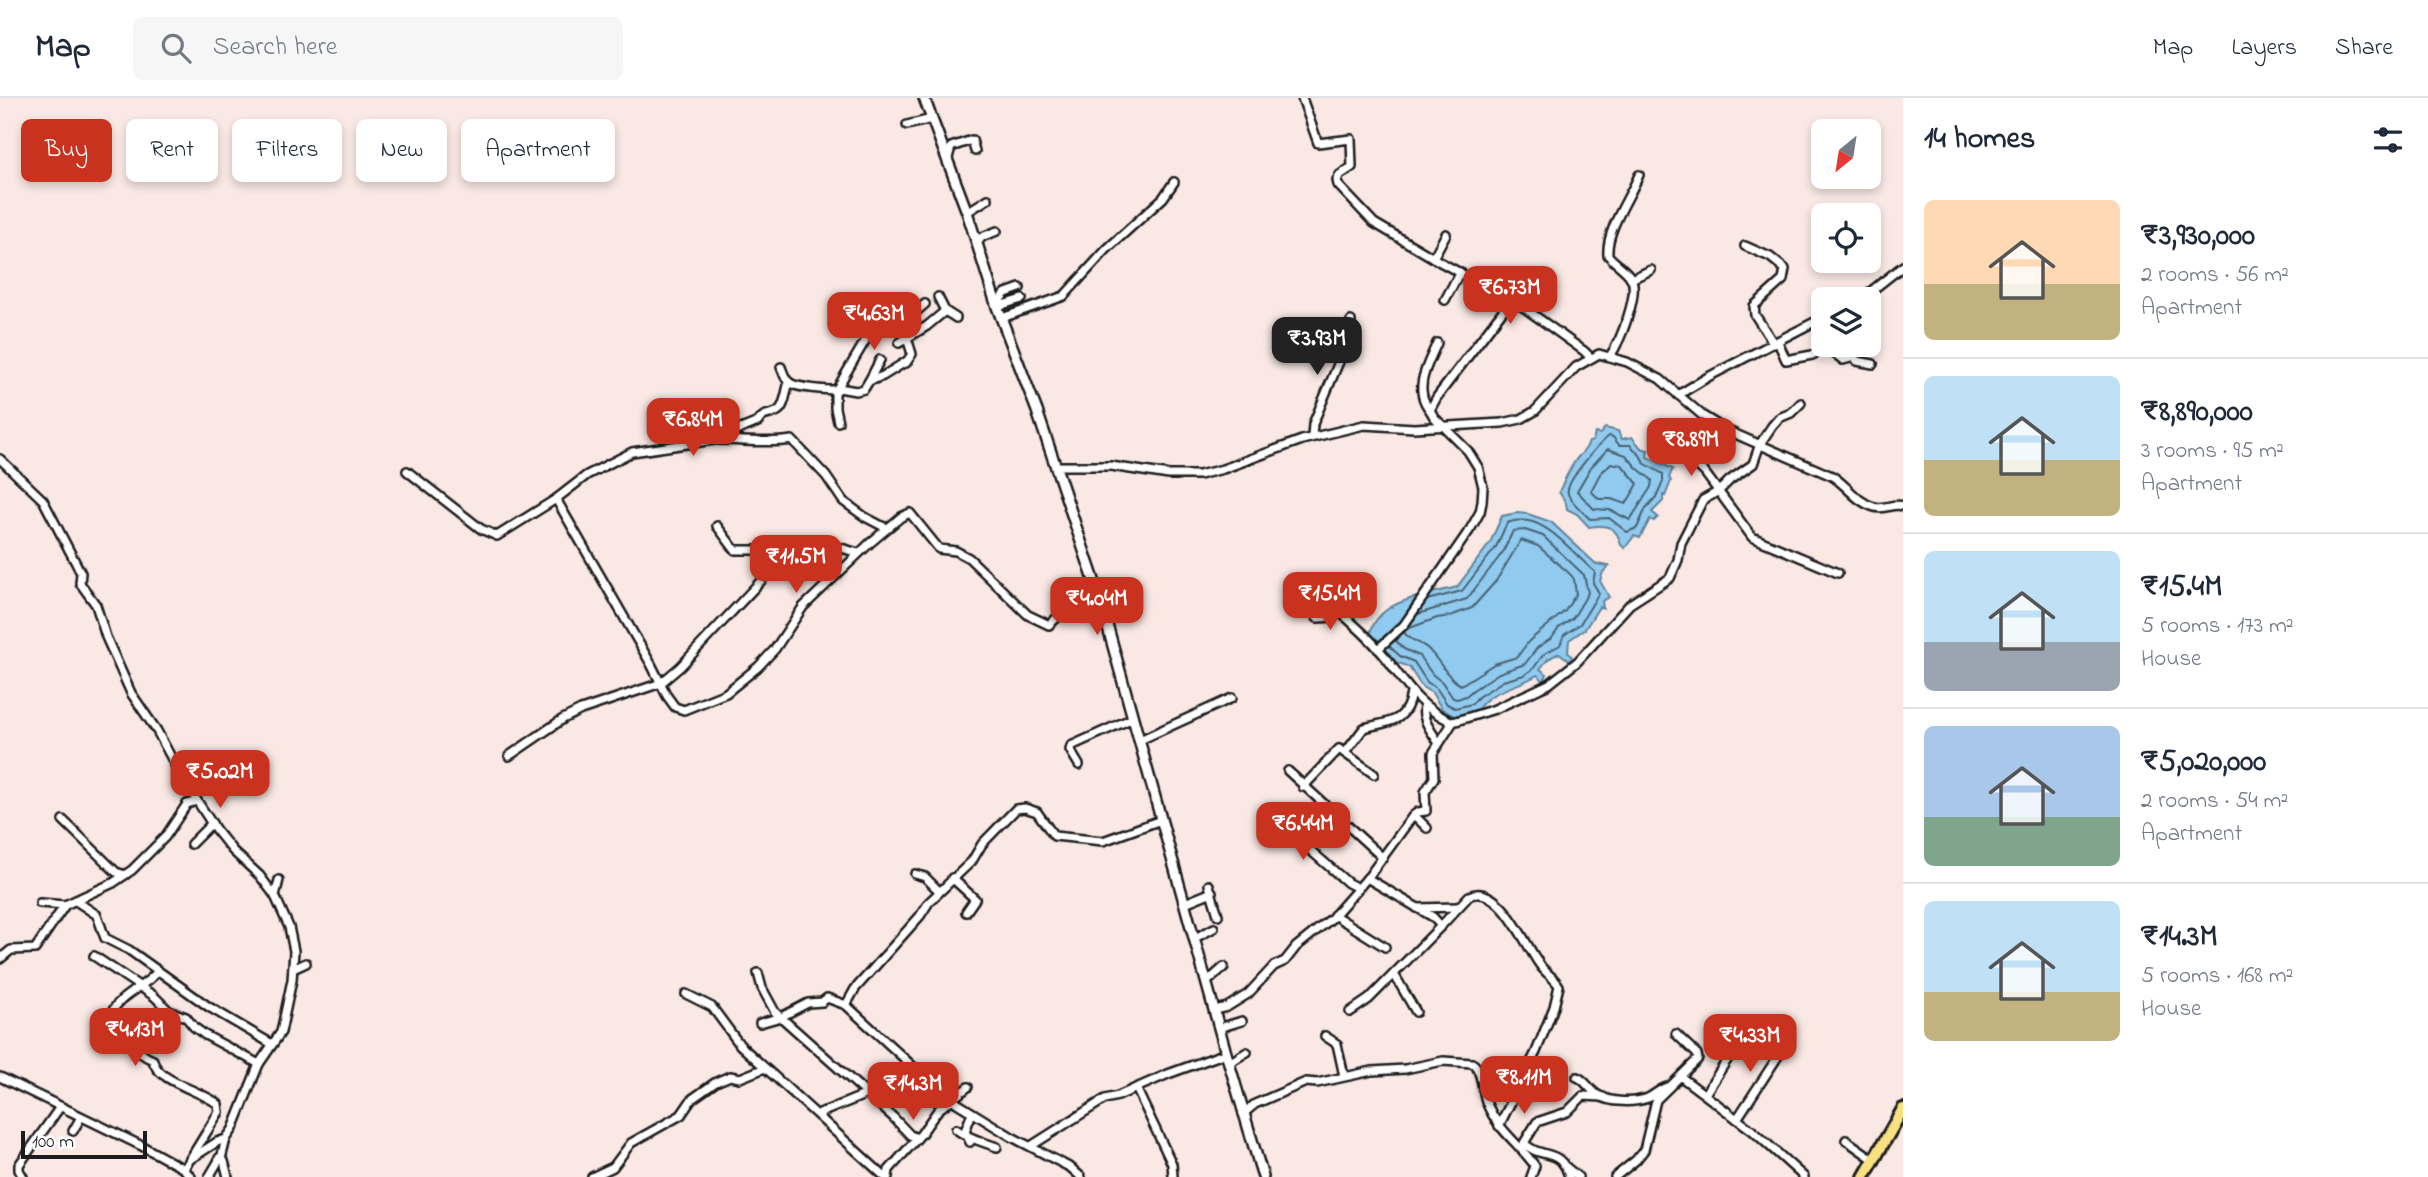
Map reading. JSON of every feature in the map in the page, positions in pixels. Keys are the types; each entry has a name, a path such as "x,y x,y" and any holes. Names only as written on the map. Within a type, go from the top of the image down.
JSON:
{"main road":[{"path":"1864,1177 1903,1109"}],"street":[{"path":"924,98 967,212 1098,592 1263,1177"},
{"path":"1302,98 1318,143 1351,139 1352,167 1340,175 1338,185 1374,223 1511,300 1546,322 1591,359"},
{"path":"907,125 932,119"},
{"path":"948,164 948,153 957,144 972,140 975,151"},
{"path":"1610,356 1622,336 1632,305 1631,279 1608,255 1607,246 1639,175"},
{"path":"1002,318 1064,296 1107,249 1163,198 1174,182"},
{"path":"967,212 988,199"},
{"path":"977,243 982,237 997,231"},
{"path":"1433,258 1446,234"},
{"path":"1745,246 1770,257 1785,269 1783,280 1754,306 1755,315 1786,359"},
{"path":"1876,287 1903,266"},
{"path":"1631,279 1651,270"},
{"path":"1444,300 1460,272"},
{"path":"999,306 1000,299 1006,293 1020,288"},
{"path":"938,297 944,311 956,318"},
{"path":"999,306 1022,299"},
{"path":"1430,410 1511,300"},
{"path":"838,422 835,408 838,389 868,336 886,323 899,323 910,317 925,304"},
{"path":"899,343 927,326 944,311"},
{"path":"1312,437 1313,424 1346,345 1352,321"},
{"path":"1678,394 1811,324"},
{"path":"869,380 906,364 912,354 907,338"},
{"path":"1378,649 1404,625 1480,512 1483,487 1478,467 1468,451 1434,417 1423,400 1423,375 1437,343"},
{"path":"1786,359 1792,348"},
{"path":"1797,356 1802,348"},
{"path":"1786,359 1812,355 1828,348 1843,360 1854,357 1857,361 1873,364"},
{"path":"1055,467 1111,466 1169,475 1199,475 1312,437 1364,425 1415,428 1502,424 1521,419 1535,411 1576,367 1599,354 1610,356 1660,379 1712,422 1832,476 1842,482 1856,498 1874,507 1883,508 1893,504 1903,506"},
{"path":"789,382 813,389 856,391 864,389 880,360"},
{"path":"714,440 758,422 762,416 769,412 778,412 782,408 789,382 781,367"},
{"path":"1215,1010 1227,1007 1248,994 1274,966 1284,961 1296,947 1334,915 1383,858 1414,815 1426,811 1425,792 1434,778 1432,758 1438,743 1453,722 1482,715 1549,684 1577,662 1630,604 1670,578 1678,560 1681,543 1703,500 1753,464 1760,444 1779,418 1791,413 1801,403"},
{"path":"1663,438 1697,464 1752,537 1838,573"},
{"path":"407,471 481,529 497,536 556,499 587,475 632,452 714,440 746,440 758,443 792,440 826,476 843,501 886,528"},
{"path":"0,459 43,499 81,573 80,583 96,605 106,638 131,693 212,823 233,851 260,876 275,896 289,928 294,951 293,969 281,1032 259,1064 240,1115 209,1177"},
{"path":"556,499 675,707 684,710 726,693 758,667 775,649 803,607 886,528 910,513 939,548 956,551 969,558 1028,615 1049,625 1078,598 1098,592"},
{"path":"717,526 735,550 838,548 858,553"},
{"path":"509,756 563,719 581,710 661,683 680,667 790,550"},
{"path":"1311,609 1317,618 1334,618 1346,602"},
{"path":"1340,612 1378,649 1424,706 1453,722"},
{"path":"1346,753 1364,728 1387,724 1405,713 1411,693"},
{"path":"1140,740 1232,698"},
{"path":"1424,706 1427,724 1438,743"},
{"path":"1079,765 1070,750 1072,746 1133,718"},
{"path":"1303,787 1339,749 1374,774"},
{"path":"1288,771 1383,858"},
{"path":"40,903 65,905 114,883 153,851 187,804 197,801"},
{"path":"846,1005 855,989 939,891 972,861 982,844 1019,808 1037,812 1054,836 1097,842 1125,835 1161,820"},
{"path":"1270,808 1310,850 1357,888"},
{"path":"1414,815 1427,828"},
{"path":"63,820 116,872 125,875"},
{"path":"191,844 212,823"},
{"path":"915,874 925,877 939,891"},
{"path":"952,878 975,899 966,912"},
{"path":"1367,878 1441,926"},
{"path":"275,896 279,880"},
{"path":"1185,903 1210,888 1218,915"},
{"path":"1350,1012 1369,999 1458,907 1475,893 1490,897 1507,911 1541,967 1559,985 1554,1007 1536,1052 1499,1126"},
{"path":"76,901 97,915 105,938 129,950 209,1007 272,1044"},
{"path":"0,959 11,950 35,949 65,905"},
{"path":"1416,908 1458,907"},
{"path":"1334,915 1385,947"},
{"path":"1195,937 1214,928"},
{"path":"94,956 142,988 169,1011 186,1017 205,1035 259,1064"},
{"path":"293,969 306,963"},
{"path":"1207,982 1224,967"},
{"path":"158,971 142,988 115,1005 111,1014 132,1044 144,1056 153,1060 154,1066 162,1073 171,1080 208,1096 218,1104 219,1112 184,1169"},
{"path":"758,973 768,1002 781,1017 893,1117 909,1135 916,1138"},
{"path":"1394,974 1416,1013"},
{"path":"686,994 712,1007 740,1045 887,1177 889,1170 938,1110 968,1087"},
{"path":"760,1023 827,998 846,1005 953,1100 1071,1168 1081,1177"},
{"path":"1219,1028 1242,1021"},
{"path":"1615,1177 1644,1150 1656,1100 1699,1057 1676,1034"},
{"path":"1705,1094 1744,1034"},
{"path":"1325,1036 1337,1044 1344,1076"},
{"path":"1737,1119 1786,1044"},
{"path":"1229,1063 1247,1052"},
{"path":"1031,1146 1105,1099 1226,1053"},
{"path":"1244,1114 1255,1104 1306,1082 1317,1083 1344,1076 1443,1061 1472,1063 1479,1070 1481,1090 1499,1126 1535,1166 1531,1177"},
{"path":"592,1177 613,1167 631,1143 681,1115 692,1099 716,1082 730,1076 740,1078 765,1068"},
{"path":"0,1077 144,1147 184,1169 191,1177"},
{"path":"1577,1077 1582,1078 1594,1092 1603,1097"},
{"path":"1681,1077 1737,1119 1804,1177"},
{"path":"1578,1177 1561,1160 1524,1143 1537,1122 1567,1112 1583,1096 1638,1100 1671,1086"},
{"path":"1136,1088 1171,1164 1173,1176"},
{"path":"818,1114 867,1094"},
{"path":"23,1177 19,1165 60,1107"},
{"path":"968,1139 965,1131 972,1113"},
{"path":"73,1131 81,1117"},
{"path":"956,1129 968,1139 978,1138 997,1147"},
{"path":"192,1158 226,1139"},
{"path":"1846,1140 1873,1159"},
{"path":"219,1158 224,1161 228,1177"},
{"path":"1566,1167 1569,1177"}],"water":[{"path":"1605,428 1618,431 1622,439 1632,437 1641,448 1648,450 1647,457 1673,469 1663,501 1652,512 1658,517 1654,521 1650,519 1640,538 1634,536 1625,548 1614,530 1606,526 1589,527 1577,514 1567,509 1559,492 1576,459 1589,442 1593,441 1595,433 1600,434"},
{"path":"1517,513 1551,522 1596,564 1609,566 1600,581 1609,597 1602,601 1603,608 1599,607 1585,629 1569,640 1568,652 1572,657 1570,661 1559,653 1548,659 1540,669 1547,674 1544,681 1537,675 1496,693 1477,711 1454,716 1442,709 1432,693 1422,687 1409,667 1396,662 1370,634 1375,622 1393,606 1418,596 1457,587 1490,543 1502,516"}]}
